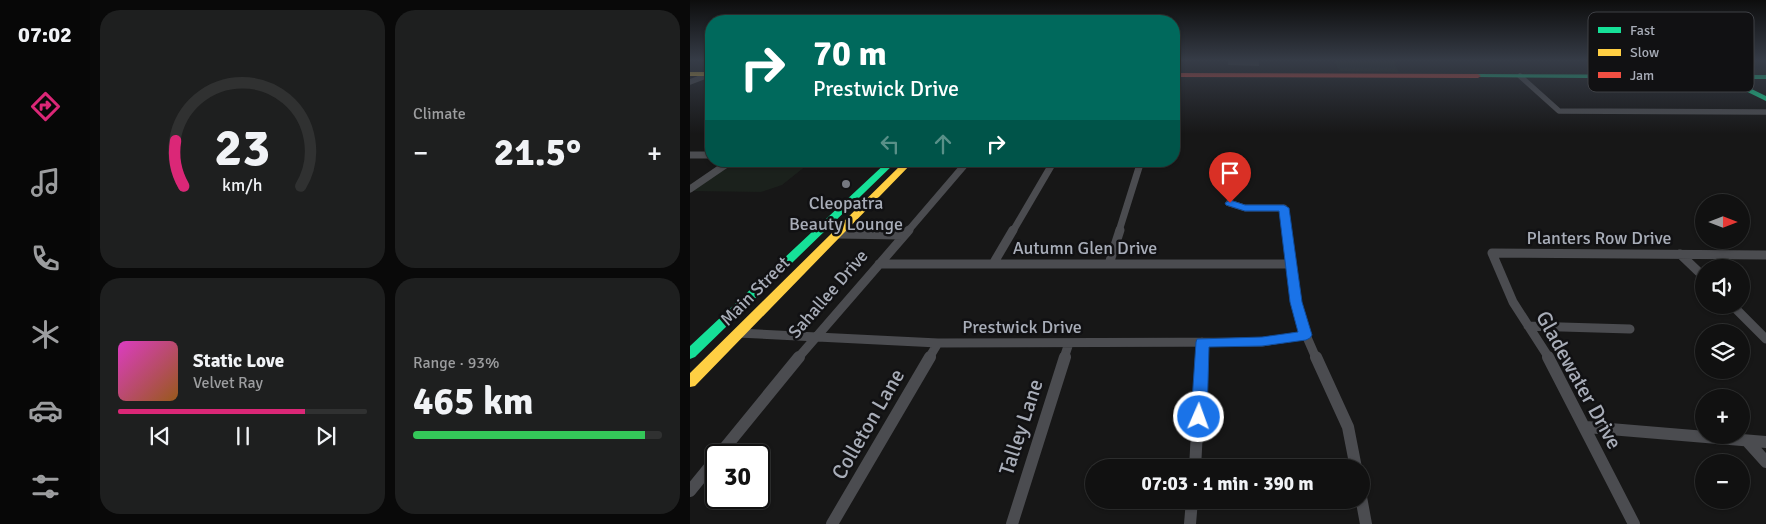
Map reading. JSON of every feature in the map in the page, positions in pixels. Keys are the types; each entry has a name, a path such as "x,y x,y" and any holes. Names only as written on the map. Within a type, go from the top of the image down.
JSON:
{"main road":[{"path":"1752,92 1766,99"},
{"name":"Main Street","path":"690,354 887,167"},
{"name":"Main Street","path":"690,382 904,167"},
{"path":"812,236 835,235"}],"street":[{"path":"1530,84 1559,111 1766,112"},
{"path":"690,155 705,155"},
{"path":"690,189 722,167"},
{"name":"Sahallee Drive","path":"728,444 816,336 963,167"},
{"path":"993,264 1050,167"},
{"path":"1109,264 1139,167"},
{"path":"1230,203 1245,208 1284,208 1296,302 1306,335 1348,427 1354,459"},
{"path":"835,235 903,235"},
{"name":"Planters Row Drive","path":"1492,253 1766,255"},
{"name":"Gladewater Drive","path":"1492,253 1512,302 1556,369 1634,524"},
{"path":"1680,254 1695,269"},
{"name":"Autumn Glen Drive","path":"879,264 1292,264"},
{"path":"1741,314 1766,339"},
{"path":"1528,326 1630,329"},
{"name":"Prestwick Drive","path":"738,333 938,344 1262,342 1306,335"},
{"path":"1196,459 1202,342"},
{"name":"Talley Lane","path":"1012,524 1069,343"},
{"name":"Colleton Lane","path":"832,524 938,344"},
{"path":"1586,427 1695,437"},
{"path":"1750,442 1766,442"},
{"path":"1750,444 1766,462"},
{"path":"690,491 705,473"},
{"path":"1190,524 1191,509"},
{"path":"1363,509 1366,524"}],"shaded area":[{"path":"726,167 804,167 782,185 761,192 690,191"}],"traffic: fast":[{"path":"1752,92 1766,99"},
{"path":"690,354 887,167"}],"traffic: slow":[{"path":"690,382 904,167"}],"place":[{"name":"Cleopatra Beauty Lounge","path":"846,184"}],"route":[{"path":"1199,417 1202,342 1262,342 1306,335 1296,302 1284,208 1245,208 1230,203"}]}
